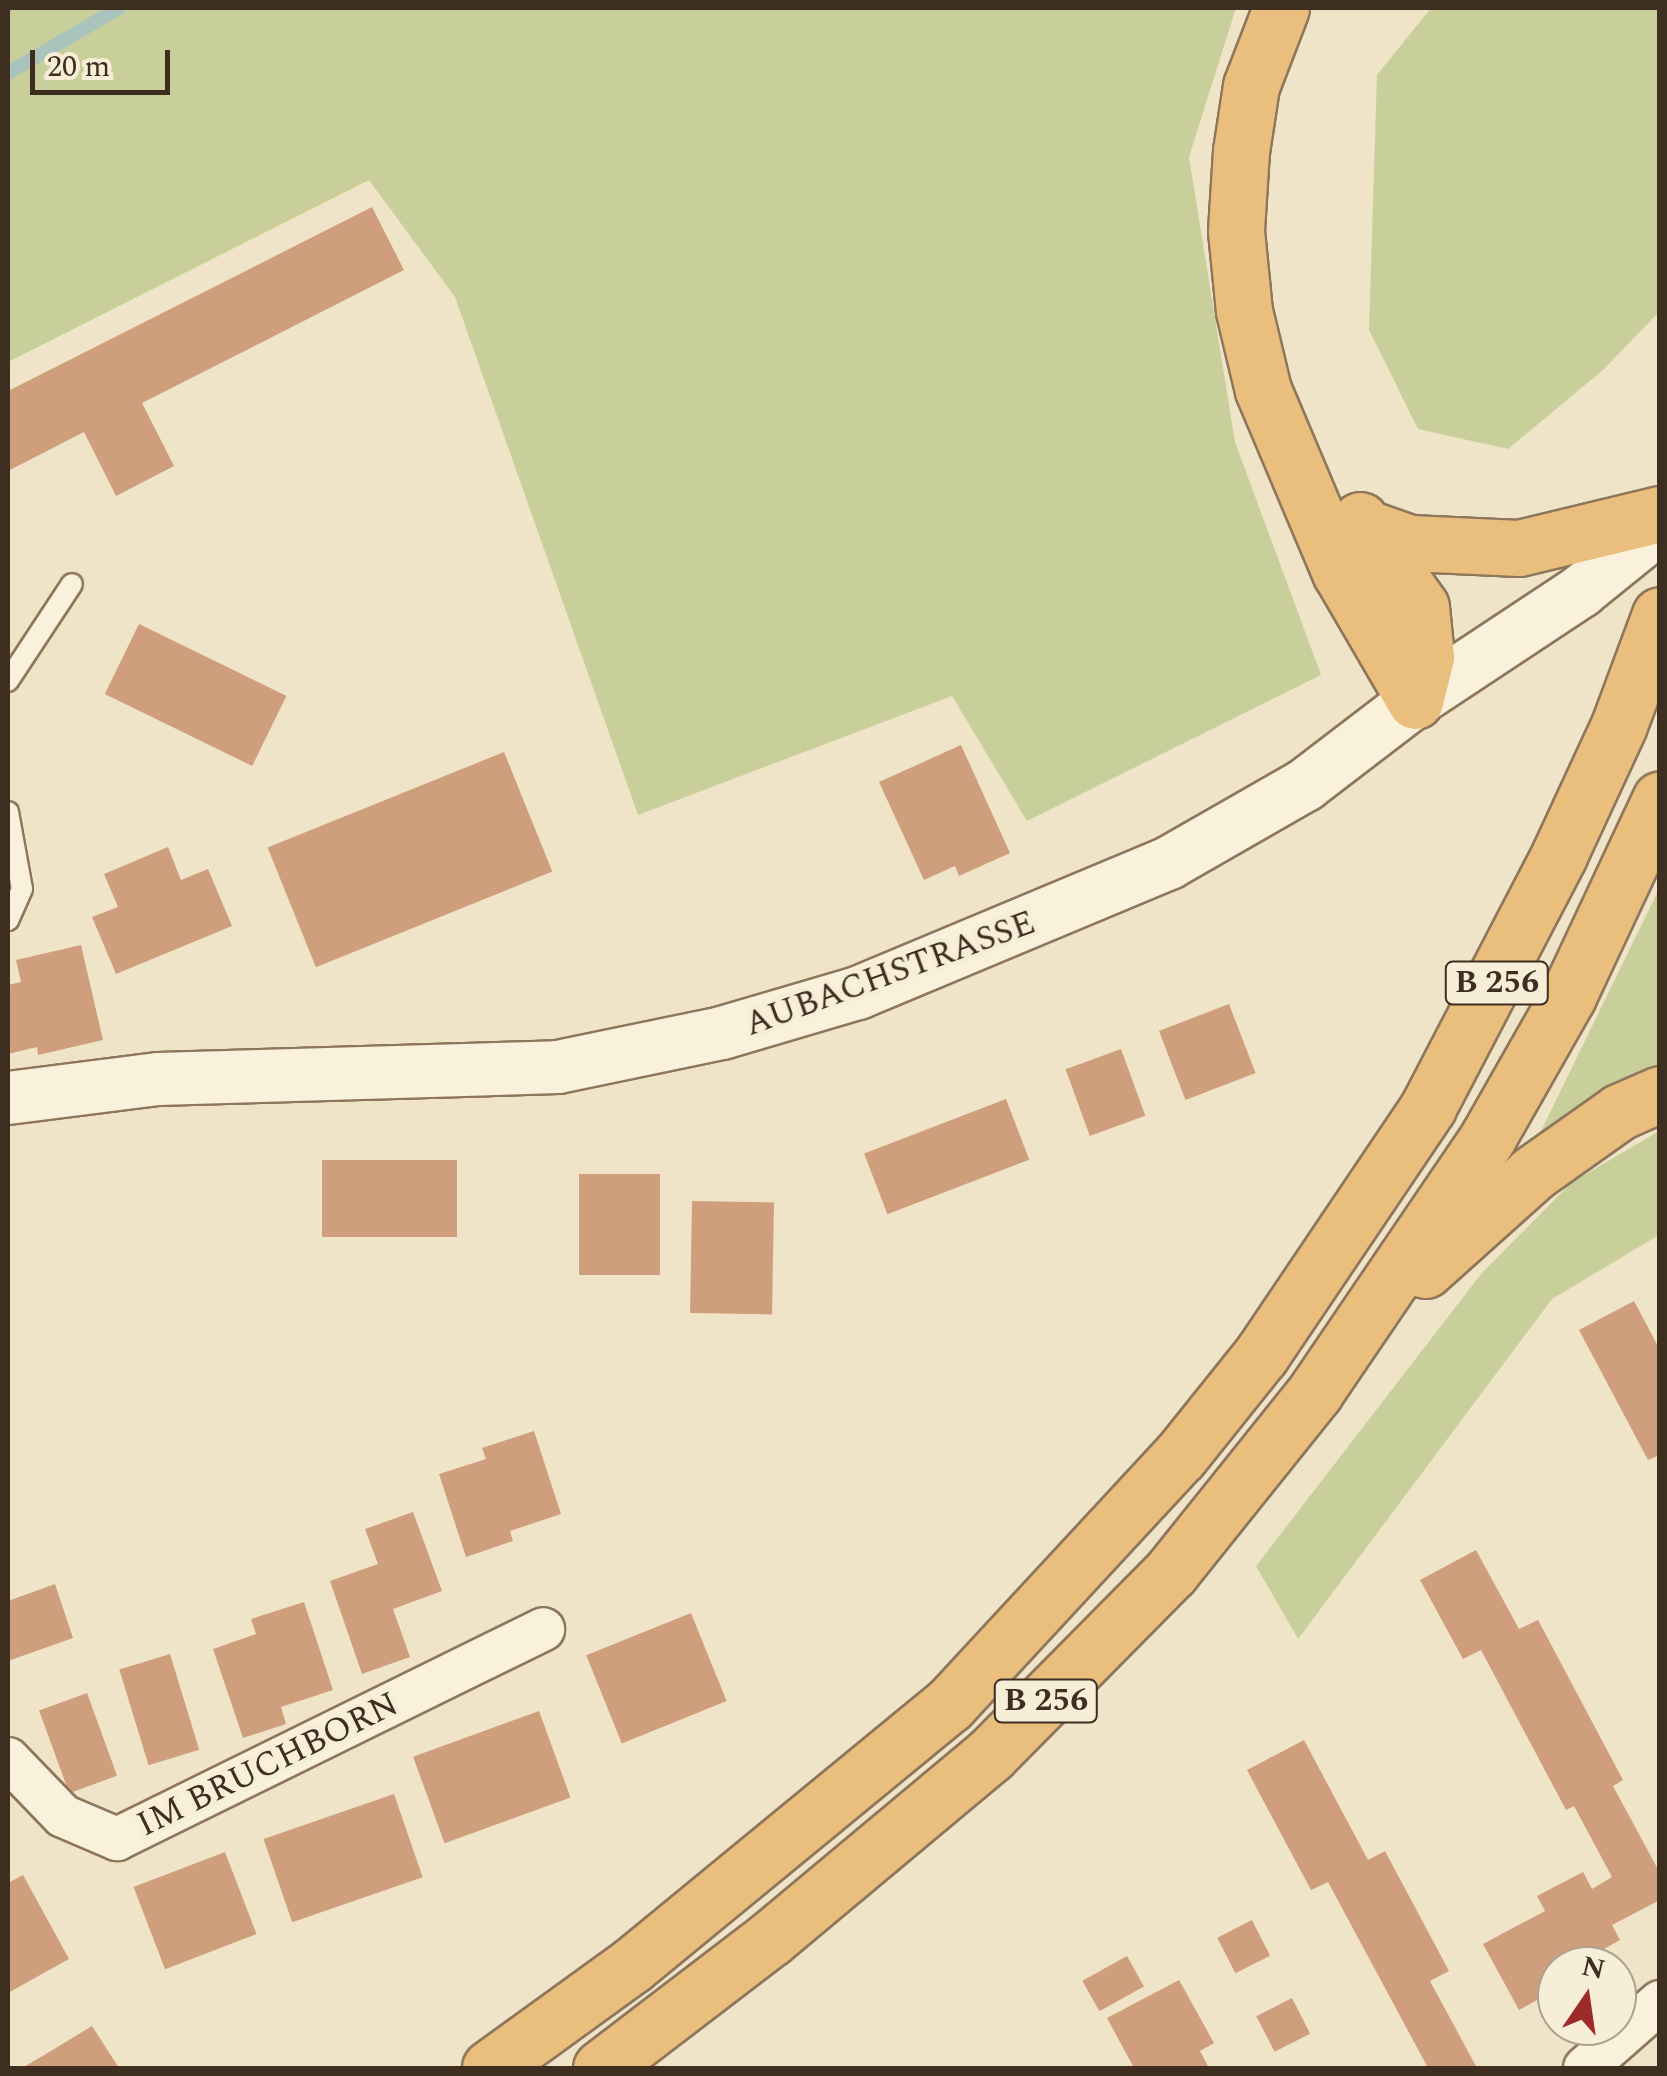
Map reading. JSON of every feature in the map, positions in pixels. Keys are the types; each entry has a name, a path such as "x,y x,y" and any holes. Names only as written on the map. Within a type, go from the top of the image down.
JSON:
{"highway":[{"path":"1281,8 1252,86 1236,231 1244,311 1263,390 1296,456 1340,572 1415,701"},
{"path":"1296,456 1368,528 1421,608 1426,657 1415,701"},
{"path":"1368,528 1410,543 1518,548 1660,514"},
{"name":"B 256","path":"490,2068 631,1966 937,1716 1120,1528 1261,1355 1428,1108 1559,855 1619,725 1660,615"},
{"name":"B 256","path":"601,2068 891,1841 1090,1659 1231,1500 1360,1329 1488,1137 1568,996 1660,800"},
{"path":"1360,1329 1533,1173 1620,1112 1660,1094"}],"street":[{"name":"AUBACHSTRASSE","path":"8,1098 158,1079 558,1067 722,1033 958,956 1168,863 1305,785 1415,701 1581,591 1660,527"},
{"name":"IM BRUCHBORN","path":"8,1759 63,1816 117,1839 543,1629"},
{"path":"1585,2068 1660,2002"}],"lane":[{"path":"8,681 72,584"},
{"path":"8,812 22,889 8,920"}],"green space":[{"path":"8,8 1236,8 1189,157 1235,442 1321,675 1027,821 952,696 638,815 455,297 369,180 8,362"},
{"path":"1431,8 1659,8 1659,312 1604,369 1508,449 1418,429 1369,330 1377,75"},
{"path":"1659,889 1659,1073 1540,1133"},
{"path":"1659,1131 1659,1235 1552,1299 1298,1639 1256,1566 1481,1274 1571,1183"}],"building":[{"path":"372,207 404,270 142,403 174,466 116,496 84,432 8,471 8,391"},
{"path":"139,624 286,696 252,766 105,694"},
{"path":"961,745 1010,853 959,876 955,866 924,880 879,782"},
{"path":"504,752 552,872 316,967 268,848"},
{"path":"168,847 181,880 208,869 232,926 116,974 92,917 118,907 104,874"},
{"path":"81,945 103,1040 38,1055 37,1047 8,1054 8,985 21,982 16,960"},
{"path":"1229,1004 1256,1073 1186,1100 1159,1031"},
{"path":"1121,1049 1145,1116 1090,1136 1066,1069"},
{"path":"1006,1099 1029,1160 887,1214 864,1153"},
{"path":"322,1160 457,1160 457,1237 322,1237"},
{"path":"579,1174 660,1174 660,1275 579,1275"},
{"path":"692,1201 774,1202 772,1314 690,1313"},
{"path":"1634,1301 1660,1350 1660,1455 1648,1460 1579,1330"},
{"path":"534,1431 561,1514 510,1531 513,1541 466,1557 439,1474 486,1459 482,1448"},
{"path":"413,1512 442,1591 393,1609 410,1657 362,1674 330,1581 378,1564 365,1529"},
{"path":"1476,1550 1519,1629 1538,1620 1623,1780 1613,1786 1660,1873 1660,1900 1612,1925 1620,1940 1609,1946 1537,1946 1537,2000 1519,2010 1483,1944 1545,1911 1537,1896 1583,1872 1592,1889 1612,1877 1574,1806 1566,1810 1481,1650 1463,1659 1420,1580"},
{"path":"55,1584 73,1638 8,1661 8,1601"},
{"path":"304,1602 333,1690 281,1707 286,1724 243,1738 213,1649 256,1634 251,1619"},
{"path":"691,1613 727,1701 622,1743 586,1655"},
{"path":"170,1654 199,1750 149,1765 119,1669"},
{"path":"87,1693 117,1776 69,1793 39,1710"},
{"path":"539,1711 570,1797 445,1843 413,1757"},
{"path":"1304,1740 1368,1860 1385,1851 1449,1971 1430,1981 1477,2068 1428,2068 1328,1882 1311,1890 1247,1770"},
{"path":"394,1794 423,1877 292,1922 264,1839"},
{"path":"225,1852 257,1934 165,1969 134,1887"},
{"path":"23,1875 69,1959 8,1993 8,1883"},
{"path":"1252,1920 1270,1956 1235,1973 1217,1938"},
{"path":"1127,1956 1144,1987 1099,2011 1082,1981"},
{"path":"1179,1980 1214,2043 1200,2051 1209,2068 1134,2068 1107,2018"},
{"path":"1292,1998 1310,2034 1275,2052 1256,2016"},
{"path":"92,2026 119,2068 22,2068 51,2051"}],"waterway":[{"path":"8,73 119,8"}]}
